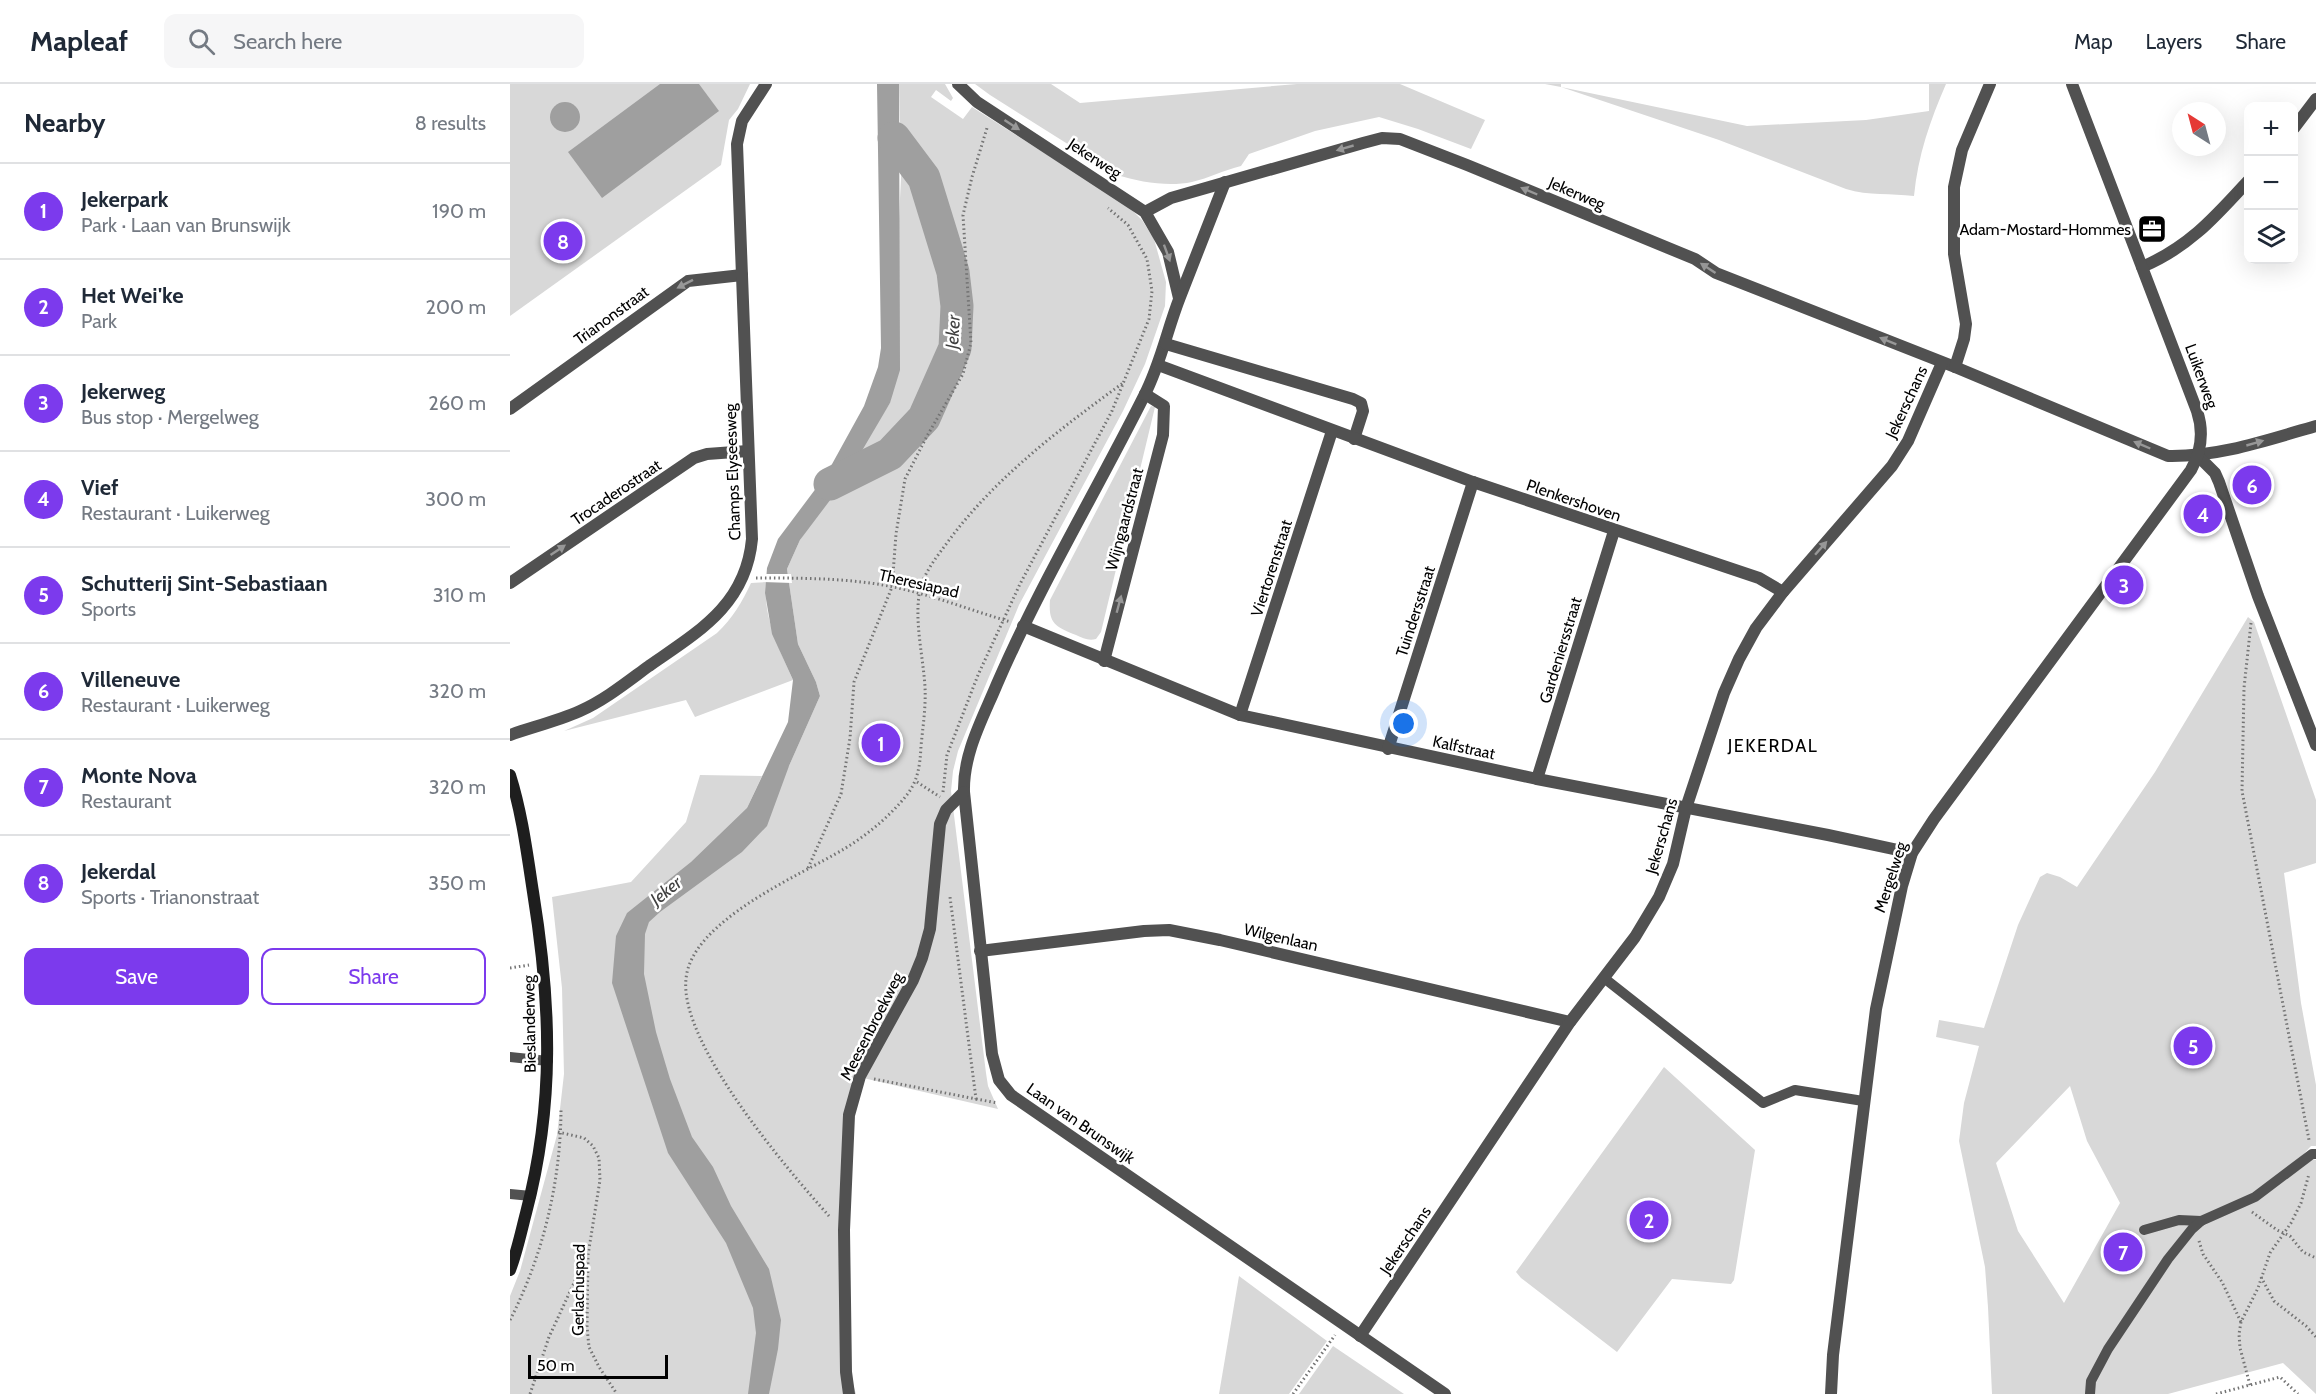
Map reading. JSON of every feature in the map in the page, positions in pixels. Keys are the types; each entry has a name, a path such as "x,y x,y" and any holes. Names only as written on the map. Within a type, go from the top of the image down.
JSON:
{"main road":[{"name":"Bieslanderweg","path":"510,775 523,827 540,936 548,1027 548,1061 542,1129 531,1196 510,1270"}],"street":[{"name":"Champs Elyseesweg","path":"510,735 568,716 599,701 699,631 724,608 742,578 751,552 737,136 742,121 766,84"},
{"name":"Jekerweg","path":"958,84 977,102 1144,212 1171,198 1225,182 1382,138 1400,139 1695,259 1716,273 1955,367 2168,456 2198,456 2224,452 2316,426"},
{"path":"1955,367 1966,324 1954,255 1954,187 1962,150 1990,84"},
{"name":"Luikerweg","path":"2072,84 2199,417 2201,433 2198,456"},
{"path":"2298,123 2316,99"},
{"name":"Wijngaardstraat","path":"1023,626 1145,394 1166,344 1179,298 1193,268 1225,182"},
{"path":"2142,267 2161,259 2188,242 2244,185"},
{"name":"Wijngaardstraat","path":"1144,212 1168,252 1179,298"},
{"name":"Trianonstraat","path":"510,409 688,281 742,275"},
{"path":"1166,344 1361,403 1363,411 1354,439"},
{"name":"Jekerschans","path":"1360,1336 1570,1022 1635,937 1659,897 1673,864 1686,808 1724,693 1756,628 1783,592 1892,466 1908,441 1942,363"},
{"name":"Plenkershoven","path":"1158,365 1473,483 1759,578 1783,592"},
{"name":"Wijngaardstraat","path":"1104,661 1163,435 1164,406 1145,394"},
{"name":"Viertorenstraat","path":"1240,715 1332,431"},
{"name":"Trocaderostraat","path":"510,583 694,458 707,454 748,451"},
{"path":"2198,456 2215,473 2219,482 2258,596 2316,745"},
{"name":"Mergelweg","path":"1831,1394 1833,1355 1876,1009 1894,920 1912,853 1934,819 2181,483 2198,456"},
{"name":"Tuindersstraat","path":"1388,749 1473,483"},
{"name":"Gardeniersstraat","path":"1537,779 1614,531"},
{"name":"Kalfstraat","path":"1023,626 1240,715 1388,749 1912,853"},
{"name":"Laan van Brunswijk","path":"1023,626 979,726 964,778 980,951 992,1054 999,1080 1006,1090 1446,1394"},
{"name":"Meesenbroekweg","path":"849,1394 846,1372 844,1230 849,1115 860,1076 913,980 922,958 930,929 940,824 946,810 964,792"},
{"name":"Wilgenlaan","path":"980,951 1118,933 1168,930 1220,940 1570,1022"}],"lane":[{"path":"1604,978 1763,1103 1795,1090 1863,1101"},
{"path":"510,1057 548,1061"},
{"path":"2090,1394 2091,1381 2108,1349 2168,1259 2192,1230 2201,1221 2255,1197 2314,1154"},
{"path":"510,1194 531,1196"},
{"path":"2144,1230 2179,1220 2201,1221"}],"path":[{"path":"807,870 841,794 850,738 854,682 892,587 905,479 963,374 971,342 963,215 987,128"},
{"path":"916,782 942,799 947,756 978,675 1020,584 1102,430 1149,319 1152,291 1147,259 1128,225"},
{"path":"844,1230 814,1199 733,1095 702,1040 686,998 688,965 706,937 748,904 845,848 871,830 891,812 916,782 925,688 919,629 919,593 937,557 966,518 1023,459 1124,382"},
{"name":"Theresiapad","path":"757,579 806,578 877,584 961,605 1023,626"},
{"path":"2250,1385 2239,1340 2241,1322 2270,1253 2291,1223 2304,1193 2314,1154 2242,791 2244,688 2252,609 2258,596"},
{"path":"860,1076 976,1099 949,888"},
{"name":"Gerlachuspad","path":"510,1320 537,1258 555,1180 561,1132 584,1138 593,1146 599,1158 600,1180 588,1255 589,1347 617,1394"},
{"path":"2241,1204 2289,1236 2303,1251 2316,1258"},
{"path":"2192,1230 2241,1322"},
{"path":"530,1394 549,1337 588,1255"},
{"path":"2261,1277 2274,1301 2306,1326 2316,1337"},
{"path":"1293,1394 1343,1324"},
{"path":"2216,1394 2280,1377 2298,1394"}],"shaded area":[{"path":"510,84 750,84 738,109 729,120 721,165 510,316"},
{"path":"899,84 945,84 953,98 951,101 936,90 931,97 963,119 972,107 1128,206 1142,220 1154,239 1166,282 1165,306 1145,364 1123,411 1019,605 958,751 953,771 951,791 986,1073 988,1086 998,1109 863,1078 851,1129 848,1237 850,1358 852,1381 856,1394 510,1394 510,1296 520,1271 557,1135 564,1074 562,988 552,897 631,882 686,822 700,775 762,776 747,808 789,766 820,696 798,644 787,569 800,540 890,403 901,178"},
{"path":"975,84 1051,84 1080,103 1297,84 1400,84 1485,120 1471,149 1379,117 1315,131 1249,154 1241,166 1198,180 1164,184 1117,175"},
{"path":"1545,84 1561,84 1561,87"},
{"path":"1929,84 1946,84 1918,166 1914,196 1872,194 1846,189 1719,140 1561,87 1747,126 1866,120 1929,111"},
{"path":"1151,406 1155,407 1101,632 1096,639 1086,639 1063,630 1055,624 1050,614 1050,600"},
{"path":"766,582 770,620 793,680 695,717 686,700 564,731 593,718 717,633 737,610 751,583"},
{"path":"2248,617 2254,622 2316,800 2316,863 2284,873 2301,1003 2316,1085 2316,1146 2311,1146 2301,1157 2316,1160 2316,1394 2283,1363 2168,1394 1992,1394 1985,1267 1959,1141 1964,1103 1979,1046 1936,1037 1939,1020 1984,1028 2018,925 2040,877 2047,873 2060,877 2077,887 2155,772","holes":["2070,1086 2087,1141 2120,1203 2064,1303 2018,1231 1996,1163"]},
{"path":"1664,1067 1755,1150 1734,1280 1731,1284 1672,1279 1617,1352 1516,1272"},
{"path":"1239,1276 1327,1341 1289,1394 1219,1394"},
{"path":"1333,1346 1404,1394 1299,1394"}],"water":[{"path":"660,84 699,84 719,111 602,198 568,152"},
{"path":"877,84 899,84 900,370 890,403 843,483 800,540 787,569 798,644 820,696 789,766 767,826 742,852 660,912 649,922 645,934 644,974 656,1032 670,1079 692,1137 713,1167 731,1206 769,1269 781,1320 769,1394 748,1394 756,1333 753,1308 726,1243 668,1153 612,983 616,936 627,913 691,862 747,808 788,722 793,680 772,634 765,593 767,568 778,539 826,475 864,406 878,367 881,348"},
{"path":"565,102 576,106 580,117 576,128 565,132 554,128 550,117 554,106"}],"pier":[{"path":"764,574 791,574 792,583 763,582"}],"waterway":[{"name":"Jeker","path":"830,484 890,454 924,418 955,348 957,306 953,272 924,178 894,138"}],"place":[{"name":"Adam-Mostard-Hommes","path":"2152,229"},
{"name":"Jekerdal","path":"563,241"},
{"name":"Villeneuve","path":"2252,485"},
{"name":"Vief","path":"2203,514"},
{"name":"Jekerweg","path":"2124,585"},
{"name":"Jekerpark","path":"881,743"},
{"name":"Schutterij Sint-Sebastiaan","path":"2193,1046"},
{"name":"Het Wei'ke","path":"1649,1220"},
{"name":"Monte Nova","path":"2123,1252"}],"district":[{"name":"JEKERDAL","path":"1773,746"}]}
